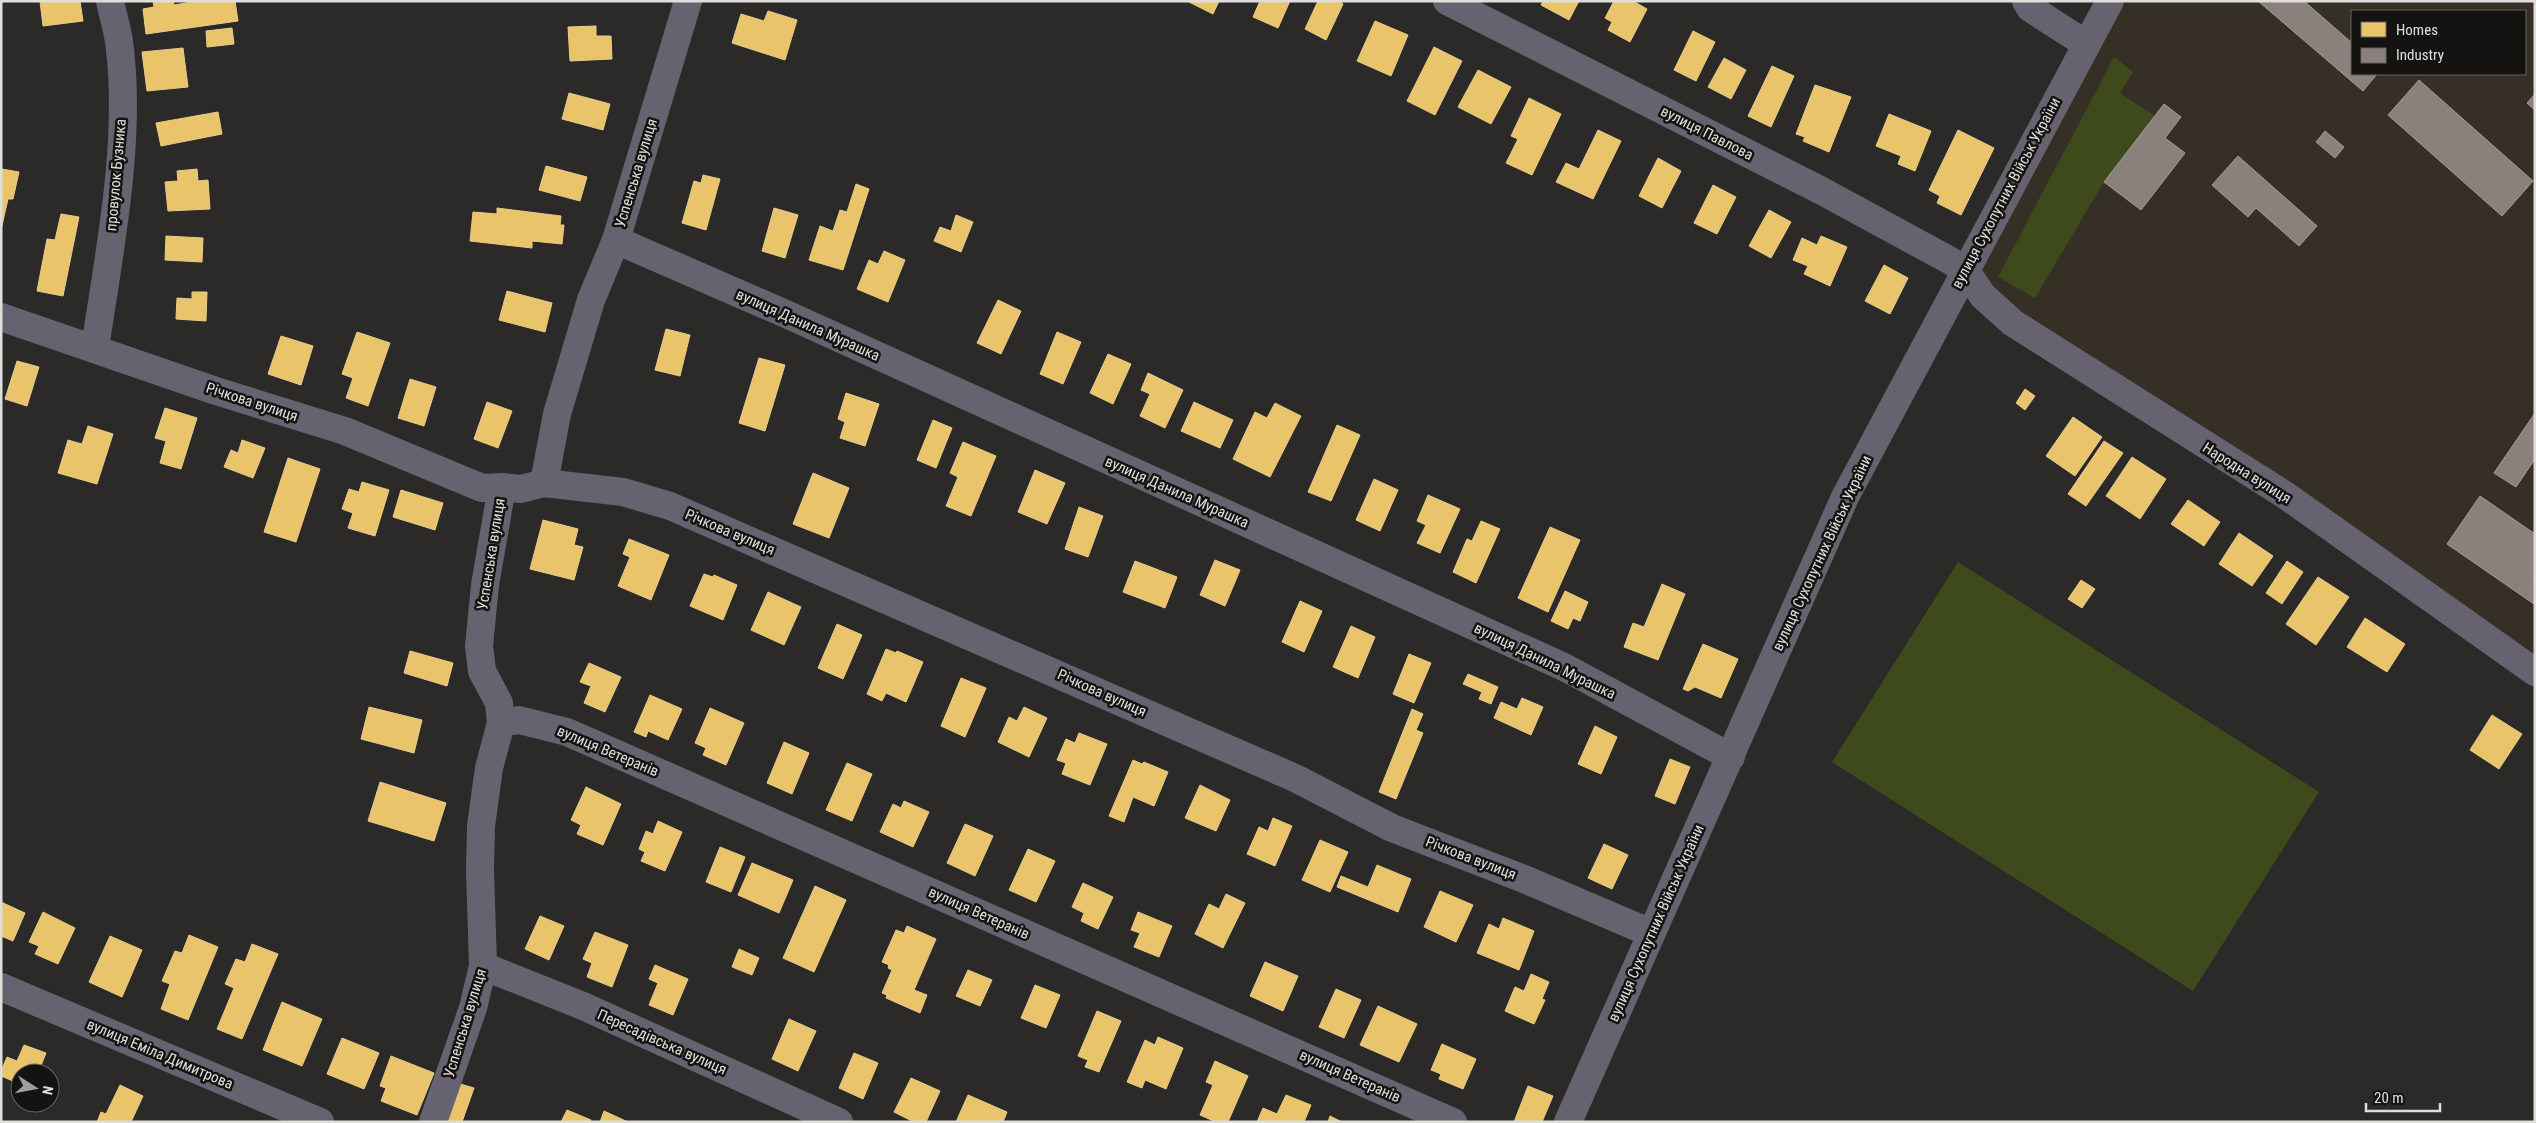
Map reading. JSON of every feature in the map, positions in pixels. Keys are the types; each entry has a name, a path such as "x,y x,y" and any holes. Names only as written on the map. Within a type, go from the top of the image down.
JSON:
{"street":[{"name":"провулок Бузника","path":"95,348 115,207 122,124 120,49 110,1"},
{"name":"Успенська вулиця","path":"433,1122 473,1008 483,966 480,870 481,826 489,768 501,722 499,703 482,671 479,646 485,585 502,487 521,489 544,482 557,414 591,300 616,240 688,1"},
{"name":"вулиця Павлова","path":"1447,1 1822,191 1965,270"},
{"path":"2026,1 2030,8 2086,44"},
{"name":"вулиця Сухопутних Військ України","path":"1568,1122 1731,757 1844,496 2110,1"},
{"name":"вулиця Данила Мурашка","path":"616,240 795,318 1564,667 1731,757"},
{"name":"Народна вулиця","path":"1965,270 1983,296 2012,323 2285,495 2535,672"},
{"name":"Річкова вулиця","path":"1,317 216,391 346,431 482,488 502,487"},
{"name":"Річкова вулиця","path":"544,482 623,492 686,513 1286,774 1392,828 1524,878 1651,933"},
{"name":"вулиця Ветеранів","path":"501,722 519,720 567,732 1453,1122"},
{"name":"Пересадівська вулиця","path":"483,966 583,1006 839,1122"},
{"name":"вулиця Еміла Димитрова","path":"1,987 320,1122"}],"shaded area":[{"path":"2122,1 2535,1 2535,665 1984,290 1981,268"}],"green space":[{"path":"2114,57 2133,72 2120,93 2155,116 2104,182 2035,298 1998,277"},
{"path":"1958,562 2319,792 2193,991 1832,762"}],"building: Homes":[{"path":"40,1 80,1 83,21 43,26"},
{"path":"153,1 173,1 174,5 198,1 235,1 238,21 146,34 143,9 154,7"},
{"path":"1187,1 1219,1 1213,14"},
{"path":"1260,1 1290,1 1278,28 1253,17"},
{"path":"1318,1 1339,1 1343,4 1326,40 1305,29"},
{"path":"1543,1 1579,1 1569,20 1541,5"},
{"path":"1614,1 1633,1 1647,9 1630,42 1608,30 1612,22 1605,18"},
{"path":"768,11 797,20 785,60 732,43 741,14 764,21"},
{"path":"1375,21 1408,35 1391,76 1357,61"},
{"path":"596,26 596,36 611,36 612,59 570,61 568,27"},
{"path":"232,28 234,44 207,47 206,31"},
{"path":"1693,31 1715,42 1696,81 1674,70"},
{"path":"1434,47 1462,61 1435,115 1407,101"},
{"path":"183,48 188,87 147,91 142,52"},
{"path":"1724,58 1746,70 1731,99 1708,87"},
{"path":"1772,66 1794,76 1771,127 1748,116"},
{"path":"1478,70 1511,87 1491,124 1458,107"},
{"path":"1815,85 1851,97 1829,152 1803,141 1805,137 1796,134"},
{"path":"569,93 610,104 603,130 562,119"},
{"path":"1529,98 1561,114 1532,175 1506,163 1518,139 1511,136"},
{"path":"218,112 222,134 161,146 156,123"},
{"path":"1889,114 1931,131 1915,171 1898,164 1901,156 1876,146"},
{"path":"1598,130 1621,141 1593,199 1556,182 1566,163 1579,169"},
{"path":"1958,130 1994,148 1961,215 1937,203 1940,196 1929,190"},
{"path":"1658,158 1681,171 1662,208 1639,196"},
{"path":"546,166 587,177 580,201 539,190"},
{"path":"2,169 19,172 13,199 8,199 1,230"},
{"path":"197,169 198,181 208,180 210,209 168,211 165,182 178,181 177,171"},
{"path":"703,175 720,179 706,230 682,223 694,181 701,183"},
{"path":"856,184 869,189 843,270 809,260 820,226 833,231 840,210 847,212"},
{"path":"1713,185 1736,197 1717,234 1694,223"},
{"path":"497,208 561,216 560,225 564,225 562,244 532,241 532,248 470,241 473,212 497,214"},
{"path":"774,208 798,215 785,258 762,251"},
{"path":"1769,210 1791,222 1771,258 1749,246"},
{"path":"61,214 79,217 63,296 37,291 47,239 55,240"},
{"path":"956,215 973,222 961,252 934,241 940,227 951,231"},
{"path":"166,236 203,238 202,262 165,260"},
{"path":"1821,236 1847,247 1830,286 1804,274 1808,266 1793,260 1802,238 1817,245"},
{"path":"884,251 905,260 888,302 857,289 869,260 878,264"},
{"path":"1884,265 1908,278 1890,314 1865,301"},
{"path":"507,291 552,303 545,332 499,320"},
{"path":"192,292 207,292 206,321 176,319 177,298 192,299"},
{"path":"998,300 1021,311 1001,354 977,343"},
{"path":"666,329 690,335 680,376 655,370"},
{"path":"357,332 390,343 368,406 346,398 353,378 342,374"},
{"path":"1057,332 1081,342 1063,384 1040,374"},
{"path":"281,336 313,346 301,385 268,374"},
{"path":"1108,354 1131,364 1113,404 1090,393"},
{"path":"759,358 785,365 765,431 739,423"},
{"path":"17,361 39,367 27,406 5,399"},
{"path":"1148,373 1183,390 1165,428 1140,416 1150,394 1141,390"},
{"path":"410,379 436,387 424,426 398,418"},
{"path":"2025,389 2035,396 2025,410 2016,403"},
{"path":"846,393 879,404 865,446 840,438 845,422 838,419"},
{"path":"487,402 512,411 498,448 474,439"},
{"path":"1194,402 1233,420 1220,448 1181,431"},
{"path":"1275,403 1301,416 1270,477 1233,459 1255,412 1267,418"},
{"path":"165,408 197,418 181,469 160,463 166,441 155,438"},
{"path":"2073,417 2102,437 2075,476 2046,456"},
{"path":"933,420 952,428 936,468 917,460"},
{"path":"1337,425 1360,435 1331,501 1308,492"},
{"path":"88,426 113,434 97,484 58,473 68,440 82,444"},
{"path":"242,440 265,448 253,478 224,467 231,450 238,453"},
{"path":"2104,441 2123,453 2086,506 2068,494"},
{"path":"963,442 996,456 971,516 946,506 958,477 950,473"},
{"path":"2132,457 2166,479 2140,519 2106,496"},
{"path":"288,458 320,469 296,542 264,532"},
{"path":"1035,470 1065,483 1047,524 1018,512"},
{"path":"813,473 849,488 829,538 793,524"},
{"path":"1374,479 1398,490 1380,531 1356,520"},
{"path":"362,482 389,490 375,536 348,528 353,513 342,509 349,489 359,492"},
{"path":"401,490 443,503 435,530 393,517"},
{"path":"1428,495 1460,509 1440,553 1417,543 1426,525 1417,521"},
{"path":"2188,500 2220,522 2204,546 2171,524"},
{"path":"1079,507 1103,516 1088,557 1065,549"},
{"path":"543,520 578,529 574,545 583,547 574,580 530,569"},
{"path":"1481,521 1500,529 1476,583 1453,572 1467,539 1472,541"},
{"path":"1550,527 1580,540 1548,612 1518,598"},
{"path":"2239,533 2273,556 2252,586 2219,564"},
{"path":"629,539 669,555 651,600 618,586 630,557 623,554"},
{"path":"1215,560 1240,570 1225,606 1200,595"},
{"path":"1135,561 1177,577 1165,608 1123,592"},
{"path":"2287,561 2303,572 2282,604 2266,593"},
{"path":"704,574 713,577 714,575 737,585 723,620 690,606"},
{"path":"2318,577 2349,597 2316,645 2286,624"},
{"path":"2081,580 2095,589 2082,608 2068,599"},
{"path":"1662,584 1685,594 1658,660 1624,647 1633,623 1644,627"},
{"path":"1565,591 1588,602 1580,621 1573,618 1568,629 1551,621"},
{"path":"768,592 801,607 784,645 751,630"},
{"path":"1300,601 1322,611 1304,652 1282,642"},
{"path":"2365,618 2405,644 2387,672 2347,647"},
{"path":"837,624 862,635 843,679 818,668"},
{"path":"1351,626 1375,637 1358,678 1333,667"},
{"path":"1703,644 1738,659 1721,698 1695,687 1688,691 1683,689"},
{"path":"886,649 896,653 897,651 923,662 906,702 886,693 882,701 867,694"},
{"path":"410,651 453,663 447,686 404,673"},
{"path":"1409,654 1431,663 1414,703 1393,694"},
{"path":"589,663 621,677 605,712 584,703 591,686 580,682"},
{"path":"1468,674 1498,687 1491,704 1479,699 1482,692 1463,684"},
{"path":"961,678 986,688 965,737 941,726"},
{"path":"650,695 682,709 668,740 648,731 646,737 634,732"},
{"path":"1522,698 1543,707 1531,735 1494,718 1501,702 1517,709"},
{"path":"369,707 422,720 414,753 361,739"},
{"path":"1024,707 1047,718 1029,757 998,742 1009,717 1017,721"},
{"path":"710,708 744,723 726,765 703,755 706,748 695,743"},
{"path":"1412,709 1423,714 1416,730 1423,733 1396,799 1379,792"},
{"path":"2492,715 2522,734 2499,769 2470,750"},
{"path":"1595,726 1617,737 1601,774 1578,764"},
{"path":"1079,733 1107,744 1090,785 1062,774 1066,763 1057,760 1066,739 1075,743"},
{"path":"784,742 809,753 792,794 767,783"},
{"path":"1670,759 1690,767 1675,804 1655,796"},
{"path":"1133,760 1142,764 1144,762 1168,772 1154,806 1133,797 1124,822 1109,816"},
{"path":"847,763 872,774 852,821 826,810"},
{"path":"380,782 446,803 434,841 368,821"},
{"path":"1200,785 1230,800 1216,831 1185,818"},
{"path":"586,787 621,804 603,845 577,834 581,825 571,820"},
{"path":"904,801 929,812 913,847 880,832 893,804 901,808"},
{"path":"1273,818 1292,826 1275,866 1247,854 1259,827 1268,831"},
{"path":"658,821 682,832 665,871 641,861 645,852 639,849 646,831 653,834"},
{"path":"965,824 993,836 975,876 947,863"},
{"path":"1320,840 1348,852 1330,892 1302,880"},
{"path":"1604,844 1628,855 1612,889 1588,878"},
{"path":"720,847 745,857 731,892 706,882"},
{"path":"1028,849 1055,861 1036,902 1009,890"},
{"path":"752,863 793,880 779,913 738,895"},
{"path":"1377,865 1411,879 1398,912 1337,887 1341,876 1368,887"},
{"path":"1083,883 1113,897 1098,929 1081,921 1084,913 1072,907"},
{"path":"815,886 846,900 814,972 783,958"},
{"path":"1440,891 1473,905 1456,942 1424,927"},
{"path":"1226,894 1245,903 1223,948 1195,934 1209,904 1219,909"},
{"path":"1,902 25,913 13,941 1,936"},
{"path":"43,912 75,928 58,964 35,954 39,946 29,942"},
{"path":"1138,912 1172,926 1159,957 1134,947 1140,933 1131,930"},
{"path":"540,916 564,926 549,960 525,949"},
{"path":"1503,918 1534,931 1519,970 1477,953 1489,924 1499,929"},
{"path":"907,926 936,939 914,990 927,995 920,1013 886,998 887,995 882,993 892,970 888,968 889,965 882,962 896,930 904,933"},
{"path":"595,932 628,945 612,987 587,977 592,963 583,959"},
{"path":"189,935 218,947 188,1020 161,1009 170,984 162,981 175,951 182,953"},
{"path":"110,936 142,950 122,997 89,982"},
{"path":"252,944 278,954 242,1039 217,1029 234,988 225,984 236,959 245,962"},
{"path":"739,949 759,958 752,975 732,967"},
{"path":"1265,962 1298,976 1283,1011 1250,996"},
{"path":"655,965 688,979 673,1015 649,1005 658,983 649,979"},
{"path":"968,970 992,980 980,1006 956,996"},
{"path":"1531,974 1549,982 1542,999 1545,1000 1534,1024 1505,1011 1515,987 1524,991"},
{"path":"1035,985 1060,995 1046,1028 1021,1018"},
{"path":"1336,989 1361,1000 1344,1038 1319,1027"},
{"path":"282,1002 322,1019 302,1066 263,1050"},
{"path":"1378,1006 1417,1024 1399,1062 1360,1045"},
{"path":"1097,1011 1121,1021 1099,1072 1085,1067 1088,1060 1078,1056"},
{"path":"789,1019 816,1031 798,1071 772,1059"},
{"path":"1158,1037 1183,1048 1166,1089 1145,1080 1142,1088 1127,1082 1145,1040 1155,1045"},
{"path":"342,1038 379,1053 364,1089 327,1074"},
{"path":"1442,1044 1476,1059 1463,1089 1439,1079 1441,1074 1431,1070"},
{"path":"24,1045 46,1053 42,1063 10,1063 10,1080 1,1076 1,1071 7,1057 17,1061"},
{"path":"854,1053 878,1063 863,1099 839,1088"},
{"path":"391,1056 434,1073 417,1115 381,1101 386,1088 380,1086"},
{"path":"1215,1061 1248,1076 1228,1122 1216,1122 1200,1115 1213,1085 1206,1082"},
{"path":"911,1078 940,1091 926,1122 914,1122 894,1112"},
{"path":"457,1083 474,1088 462,1122 443,1122"},
{"path":"120,1085 143,1096 131,1122 97,1122 101,1112 106,1114"},
{"path":"1528,1086 1553,1096 1542,1122 1514,1122"},
{"path":"968,1095 1007,1112 1003,1122 956,1122"},
{"path":"1286,1095 1311,1105 1304,1122 1257,1122 1263,1108 1277,1114"},
{"path":"567,1110 591,1120 590,1122 561,1122"},
{"path":"604,1111 628,1122 600,1122"},
{"path":"1330,1116 1342,1122 1328,1122"}],"building: Industry":[{"path":"2258,1 2304,1 2351,42 2351,75 2376,75 2363,91"},
{"path":"2419,80 2533,181 2502,216 2388,115"},
{"path":"2535,94 2535,110 2527,103"},
{"path":"2164,104 2181,117 2165,138 2185,153 2141,210 2104,182"},
{"path":"2325,131 2344,147 2335,158 2316,142"},
{"path":"2238,156 2317,226 2299,246 2256,208 2248,217 2212,185"},
{"path":"2535,413 2535,459 2516,487 2494,473"},
{"path":"2480,496 2535,534 2534,604 2447,544"}]}
